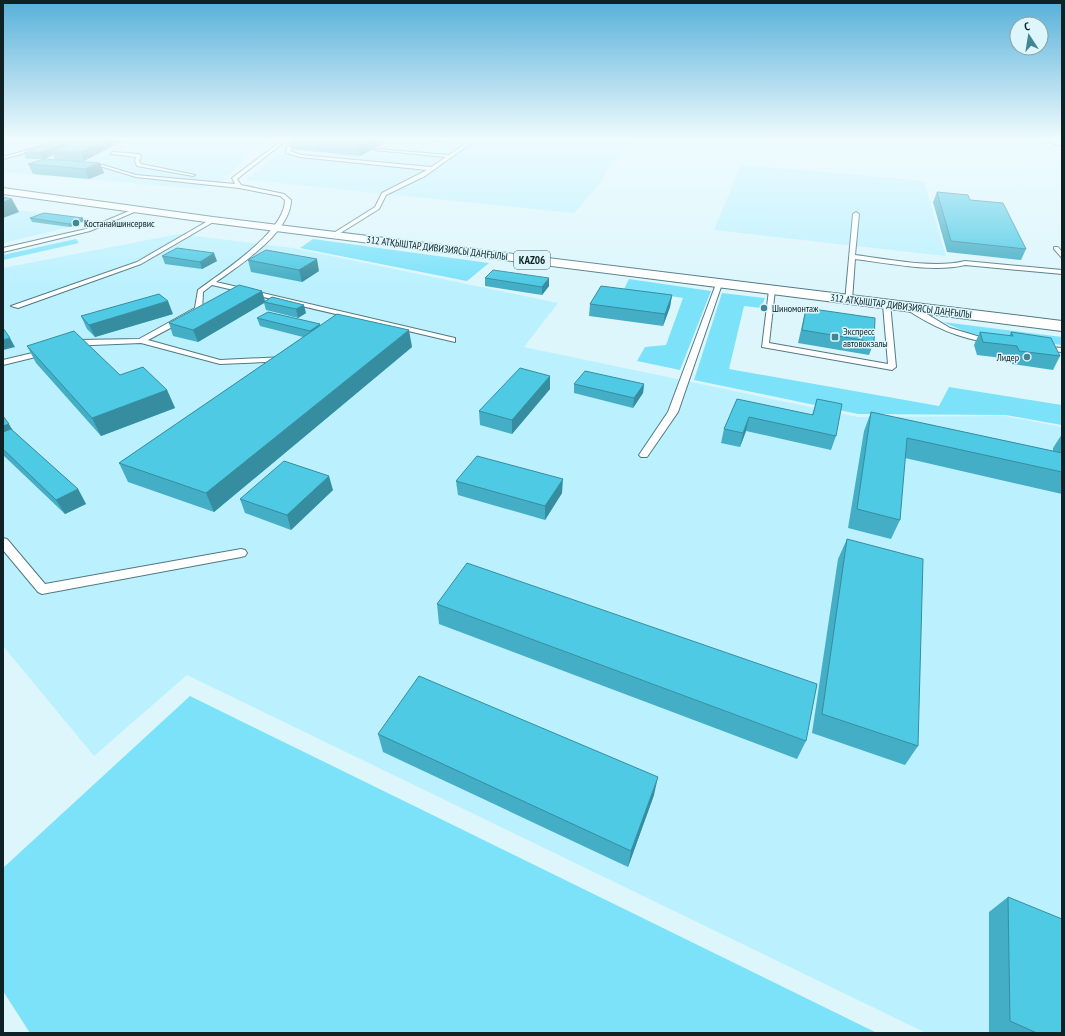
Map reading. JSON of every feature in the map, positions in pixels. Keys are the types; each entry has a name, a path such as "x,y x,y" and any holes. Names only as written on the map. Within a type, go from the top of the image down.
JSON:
{"main road":[{"name":"312 АТҚЫШТАР ДИВИЗИЯСЫ ДАҢҒЫЛЫ","path":"3,191 213,220 1062,326"}],"lane":[{"path":"140,341 199,308 200,290 229,271 277,227 286,213 288,200 282,195 245,187"},
{"path":"334,235 377,208 384,194 397,187"},
{"path":"4,249 88,230 136,210"},
{"path":"848,300 856,214"},
{"path":"15,306 139,263 213,220"},
{"path":"1056,248 1062,256"},
{"path":"852,257 928,265 953,266 966,263 1062,272"},
{"path":"211,283 452,340"},
{"path":"644,456 673,412 719,284"},
{"path":"772,290 765,345 892,367 887,305"},
{"path":"909,307 940,328 965,337 1002,342"},
{"path":"3,363 78,342 140,341 220,362 284,359"},
{"path":"1032,346 1062,350"},
{"path":"3,542 42,589 241,553"}],"shaded area":[{"path":"180,187 204,187 199,189"},
{"path":"319,187 596,187 574,213"},
{"path":"732,187 926,187 946,256 714,230"},
{"path":"3,208 88,220 70,227 3,243"},
{"path":"179,234 293,248 558,303 524,347 858,417 1005,416 1062,427 1062,1033 926,1033 187,675 94,756 3,646 3,268"},
{"path":"76,239 79,243 3,260 3,255"},
{"path":"313,239 489,263 467,281 300,248"},
{"path":"629,279 711,291 680,370 637,361 645,347 666,345 683,298 624,289"},
{"path":"722,293 765,298 761,308 744,306 729,369 939,406 949,387 1062,405 1062,425 1006,415 858,414 694,380"},
{"path":"943,322 1062,337 1062,345 971,334"},
{"path":"190,696 877,1033 30,1033 3,991 3,868"}],"building":[{"path":"937,192 968,195 970,200 1003,203 1026,249 951,241"},
{"path":"3,197 12,199 3,202"},
{"path":"44,213 83,218 69,224 30,218"},
{"path":"177,248 214,253 200,262 162,256"},
{"path":"266,250 317,259 299,270 248,260"},
{"path":"493,270 549,278 542,287 485,278"},
{"path":"239,285 262,291 193,330 169,323"},
{"path":"601,286 672,295 665,314 590,304"},
{"path":"159,294 168,301 89,325 81,316"},
{"path":"272,297 304,305 296,309 264,302"},
{"path":"806,308 875,318 874,342 802,330"},
{"path":"268,312 320,324 310,331 257,318"},
{"path":"337,314 409,330 206,493 119,463"},
{"path":"3,328 10,338 3,340"},
{"path":"74,331 120,375 143,367 167,390 92,418 27,346"},
{"path":"980,332 1013,336 1011,332 1051,338 1060,356 1019,351 1017,346 983,342"},
{"path":"520,368 550,376 512,420 479,411"},
{"path":"585,371 644,384 634,398 574,384"},
{"path":"737,399 813,415 817,399 842,404 836,436 749,417 743,433 724,429"},
{"path":"871,412 1062,453 1062,472 907,438 900,520 857,509"},
{"path":"3,416 9,424 3,426"},
{"path":"11,429 78,489 56,500 3,449 3,432"},
{"path":"477,456 563,479 545,506 456,481"},
{"path":"284,461 329,476 287,515 240,499"},
{"path":"847,539 923,559 918,746 822,714"},
{"path":"467,563 817,684 806,741 437,604"},
{"path":"419,676 658,777 631,851 378,734"},
{"path":"1008,897 1062,919 1062,1033 1037,1033 1010,1021"}],"place":[{"name":"Костанайшинсервис","path":"76,223"},
{"name":"Шиномонтаж","path":"764,308"},
{"name":"Экспресс автовокзалы","path":"835,337"},
{"name":"Лидер","path":"1027,357"}]}
